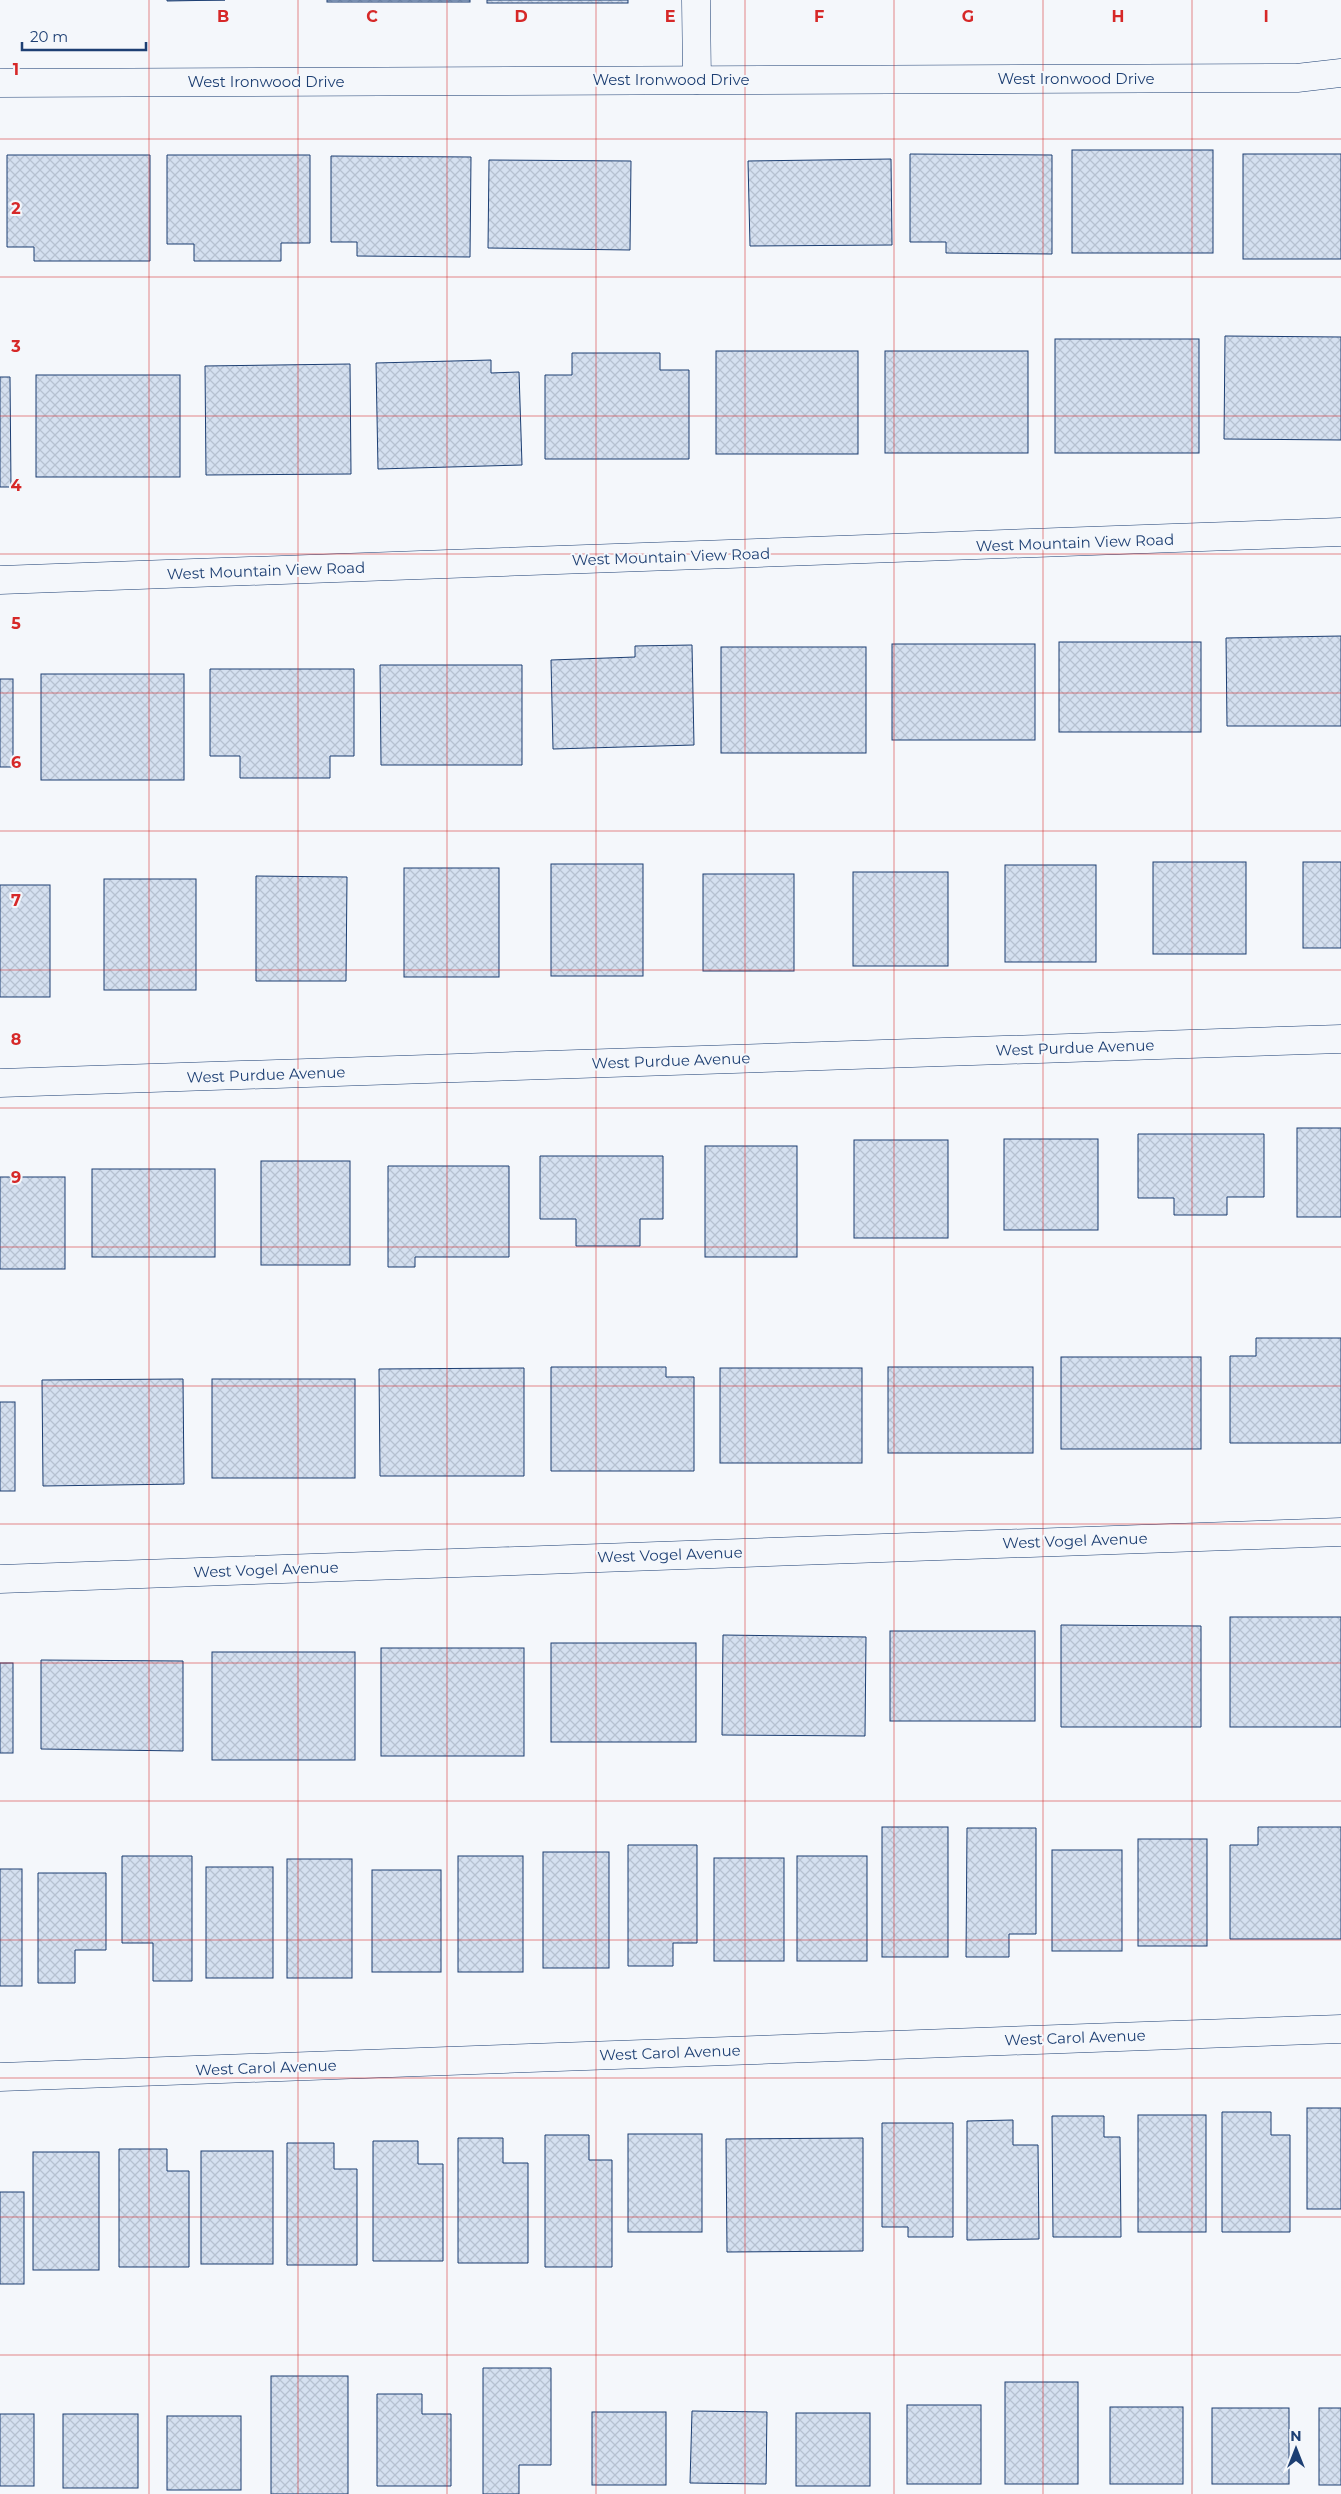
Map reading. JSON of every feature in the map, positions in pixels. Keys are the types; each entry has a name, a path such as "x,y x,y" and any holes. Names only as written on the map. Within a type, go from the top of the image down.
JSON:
{"street":[{"path":"696,0 697,80"},
{"name":"West Ironwood Drive","path":"0,83 1297,78 1341,72"},
{"name":"West Mountain View Road","path":"0,580 1341,532"},
{"name":"West Purdue Avenue","path":"0,1083 1341,1039"},
{"name":"West Vogel Avenue","path":"0,1579 1341,1532"},
{"name":"West Carol Avenue","path":"0,2077 1341,2029"}],"building":[{"path":"167,0 225,0 167,1"},
{"path":"327,0 470,0 470,2 327,2"},
{"path":"487,0 628,0 628,3 487,3"},
{"path":"1072,150 1213,150 1213,253 1072,253"},
{"path":"910,154 1052,155 1052,254 946,253 946,242 910,242"},
{"path":"1243,154 1341,154 1341,259 1243,259"},
{"path":"7,155 150,155 150,261 34,261 34,247 7,247"},
{"path":"167,155 310,155 310,243 281,243 281,261 194,261 194,244 167,244"},
{"path":"331,156 471,157 470,257 357,256 357,242 331,242"},
{"path":"891,159 892,245 750,246 748,161"},
{"path":"489,160 631,161 630,250 488,248"},
{"path":"1225,336 1341,337 1341,440 1224,439"},
{"path":"1055,339 1199,339 1199,453 1055,453"},
{"path":"716,351 858,351 858,454 716,454"},
{"path":"885,351 1028,351 1028,453 885,453"},
{"path":"572,353 660,353 660,370 689,370 689,459 545,459 545,375 572,375"},
{"path":"491,360 491,373 519,372 522,465 378,469 376,363"},
{"path":"350,364 351,474 206,475 205,366"},
{"path":"36,375 180,375 180,477 36,477"},
{"path":"0,377 10,377 11,487 0,487"},
{"path":"1341,636 1341,726 1227,726 1226,638"},
{"path":"1059,642 1201,642 1201,732 1059,732"},
{"path":"892,644 1035,644 1035,740 892,740"},
{"path":"692,645 694,745 553,749 551,660 635,657 635,646"},
{"path":"721,647 866,647 866,753 721,753"},
{"path":"380,665 522,665 522,765 381,765"},
{"path":"210,669 354,669 354,756 330,756 330,778 240,778 240,756 210,756"},
{"path":"41,674 184,674 184,780 41,780"},
{"path":"0,679 13,679 13,767 0,767"},
{"path":"1153,862 1246,862 1246,954 1153,954"},
{"path":"1303,862 1341,862 1341,948 1303,948"},
{"path":"551,864 643,864 643,976 551,976"},
{"path":"1005,865 1096,865 1096,962 1005,962"},
{"path":"404,868 499,868 499,977 404,977"},
{"path":"853,872 948,872 948,966 853,966"},
{"path":"703,874 794,874 794,971 703,971"},
{"path":"256,876 347,877 346,981 256,981"},
{"path":"104,879 196,879 196,990 104,990"},
{"path":"0,885 50,885 50,997 0,997"},
{"path":"1297,1128 1341,1128 1341,1217 1297,1217"},
{"path":"1138,1134 1264,1134 1264,1197 1227,1197 1227,1215 1174,1215 1174,1198 1138,1198"},
{"path":"1004,1139 1098,1139 1098,1230 1004,1230"},
{"path":"854,1140 948,1140 948,1238 854,1238"},
{"path":"705,1146 797,1146 797,1257 705,1257"},
{"path":"540,1156 663,1156 663,1219 640,1219 640,1246 576,1246 576,1219 540,1219"},
{"path":"261,1161 350,1161 350,1265 261,1265"},
{"path":"388,1166 509,1166 509,1257 415,1257 415,1267 388,1267"},
{"path":"92,1169 215,1169 215,1257 92,1257"},
{"path":"0,1177 65,1177 65,1269 0,1269"},
{"path":"1256,1338 1341,1338 1341,1443 1230,1443 1230,1356 1256,1356"},
{"path":"1061,1357 1201,1357 1201,1449 1061,1449"},
{"path":"551,1367 666,1367 666,1377 694,1377 694,1471 551,1471"},
{"path":"888,1367 1033,1367 1033,1453 888,1453"},
{"path":"524,1368 524,1476 380,1476 379,1369"},
{"path":"720,1368 862,1368 862,1463 720,1463"},
{"path":"183,1379 184,1484 43,1486 42,1380"},
{"path":"212,1379 355,1379 355,1478 212,1478"},
{"path":"0,1402 15,1402 15,1491 0,1491"},
{"path":"1230,1617 1341,1617 1341,1727 1230,1727"},
{"path":"1061,1625 1201,1626 1201,1727 1061,1727"},
{"path":"890,1631 1035,1631 1035,1721 890,1721"},
{"path":"723,1635 866,1637 865,1736 722,1735"},
{"path":"551,1643 696,1643 696,1742 551,1742"},
{"path":"381,1648 524,1648 524,1756 381,1756"},
{"path":"212,1652 355,1652 355,1760 212,1760"},
{"path":"41,1660 183,1661 183,1751 41,1749"},
{"path":"0,1663 13,1663 13,1753 0,1753"},
{"path":"882,1827 948,1827 948,1957 882,1957"},
{"path":"1258,1827 1341,1827 1341,1939 1230,1939 1230,1845 1258,1845"},
{"path":"967,1828 1036,1828 1036,1934 1009,1934 1009,1957 966,1957"},
{"path":"1138,1839 1207,1839 1207,1946 1138,1946"},
{"path":"628,1845 697,1845 697,1943 673,1943 673,1966 628,1966"},
{"path":"1052,1850 1122,1850 1122,1951 1052,1951"},
{"path":"543,1852 609,1852 609,1968 543,1968"},
{"path":"122,1856 192,1856 192,1981 153,1981 153,1943 122,1943"},
{"path":"458,1856 523,1856 523,1972 458,1972"},
{"path":"797,1856 867,1856 867,1961 797,1961"},
{"path":"714,1858 784,1858 784,1961 714,1961"},
{"path":"287,1859 352,1859 352,1978 287,1978"},
{"path":"206,1867 273,1867 273,1978 206,1978"},
{"path":"0,1869 22,1869 22,1986 0,1986"},
{"path":"372,1870 441,1870 441,1972 372,1972"},
{"path":"38,1873 106,1873 106,1950 75,1950 75,1983 38,1983"},
{"path":"1307,2108 1341,2108 1341,2209 1307,2209"},
{"path":"1222,2112 1271,2112 1271,2135 1290,2135 1290,2232 1222,2232"},
{"path":"1138,2115 1206,2115 1206,2232 1138,2232"},
{"path":"1052,2116 1104,2116 1104,2137 1120,2137 1121,2237 1053,2237"},
{"path":"1013,2120 1013,2145 1038,2145 1039,2239 967,2240 967,2121"},
{"path":"882,2123 953,2123 953,2237 908,2237 908,2227 882,2227"},
{"path":"628,2134 702,2134 702,2232 628,2232"},
{"path":"545,2135 589,2135 589,2160 612,2160 612,2267 545,2267"},
{"path":"458,2138 503,2138 503,2163 528,2163 528,2263 458,2263"},
{"path":"863,2138 863,2251 727,2252 726,2139"},
{"path":"373,2141 418,2141 418,2164 443,2164 443,2261 373,2261"},
{"path":"287,2143 334,2143 334,2169 357,2169 357,2265 287,2265"},
{"path":"119,2149 167,2149 167,2171 189,2171 189,2267 119,2267"},
{"path":"201,2151 273,2151 273,2264 201,2264"},
{"path":"33,2152 99,2152 99,2270 33,2270"},
{"path":"0,2192 24,2192 24,2284 0,2284"},
{"path":"483,2368 551,2368 551,2465 519,2465 519,2494 483,2494"},
{"path":"271,2376 348,2376 348,2494 271,2494"},
{"path":"1005,2382 1078,2382 1078,2484 1005,2484"},
{"path":"377,2394 422,2394 422,2414 451,2414 451,2486 377,2486"},
{"path":"907,2405 981,2405 981,2484 907,2484"},
{"path":"1110,2407 1183,2407 1183,2484 1110,2484"},
{"path":"1212,2408 1289,2408 1289,2484 1212,2484"},
{"path":"1319,2408 1341,2408 1341,2485 1319,2485"},
{"path":"692,2411 767,2412 766,2484 690,2483"},
{"path":"592,2412 666,2412 666,2485 592,2485"},
{"path":"796,2413 870,2413 870,2486 796,2486"},
{"path":"0,2414 34,2414 34,2486 0,2486"},
{"path":"63,2414 138,2414 138,2488 63,2488"},
{"path":"167,2416 241,2416 241,2490 167,2490"}]}
